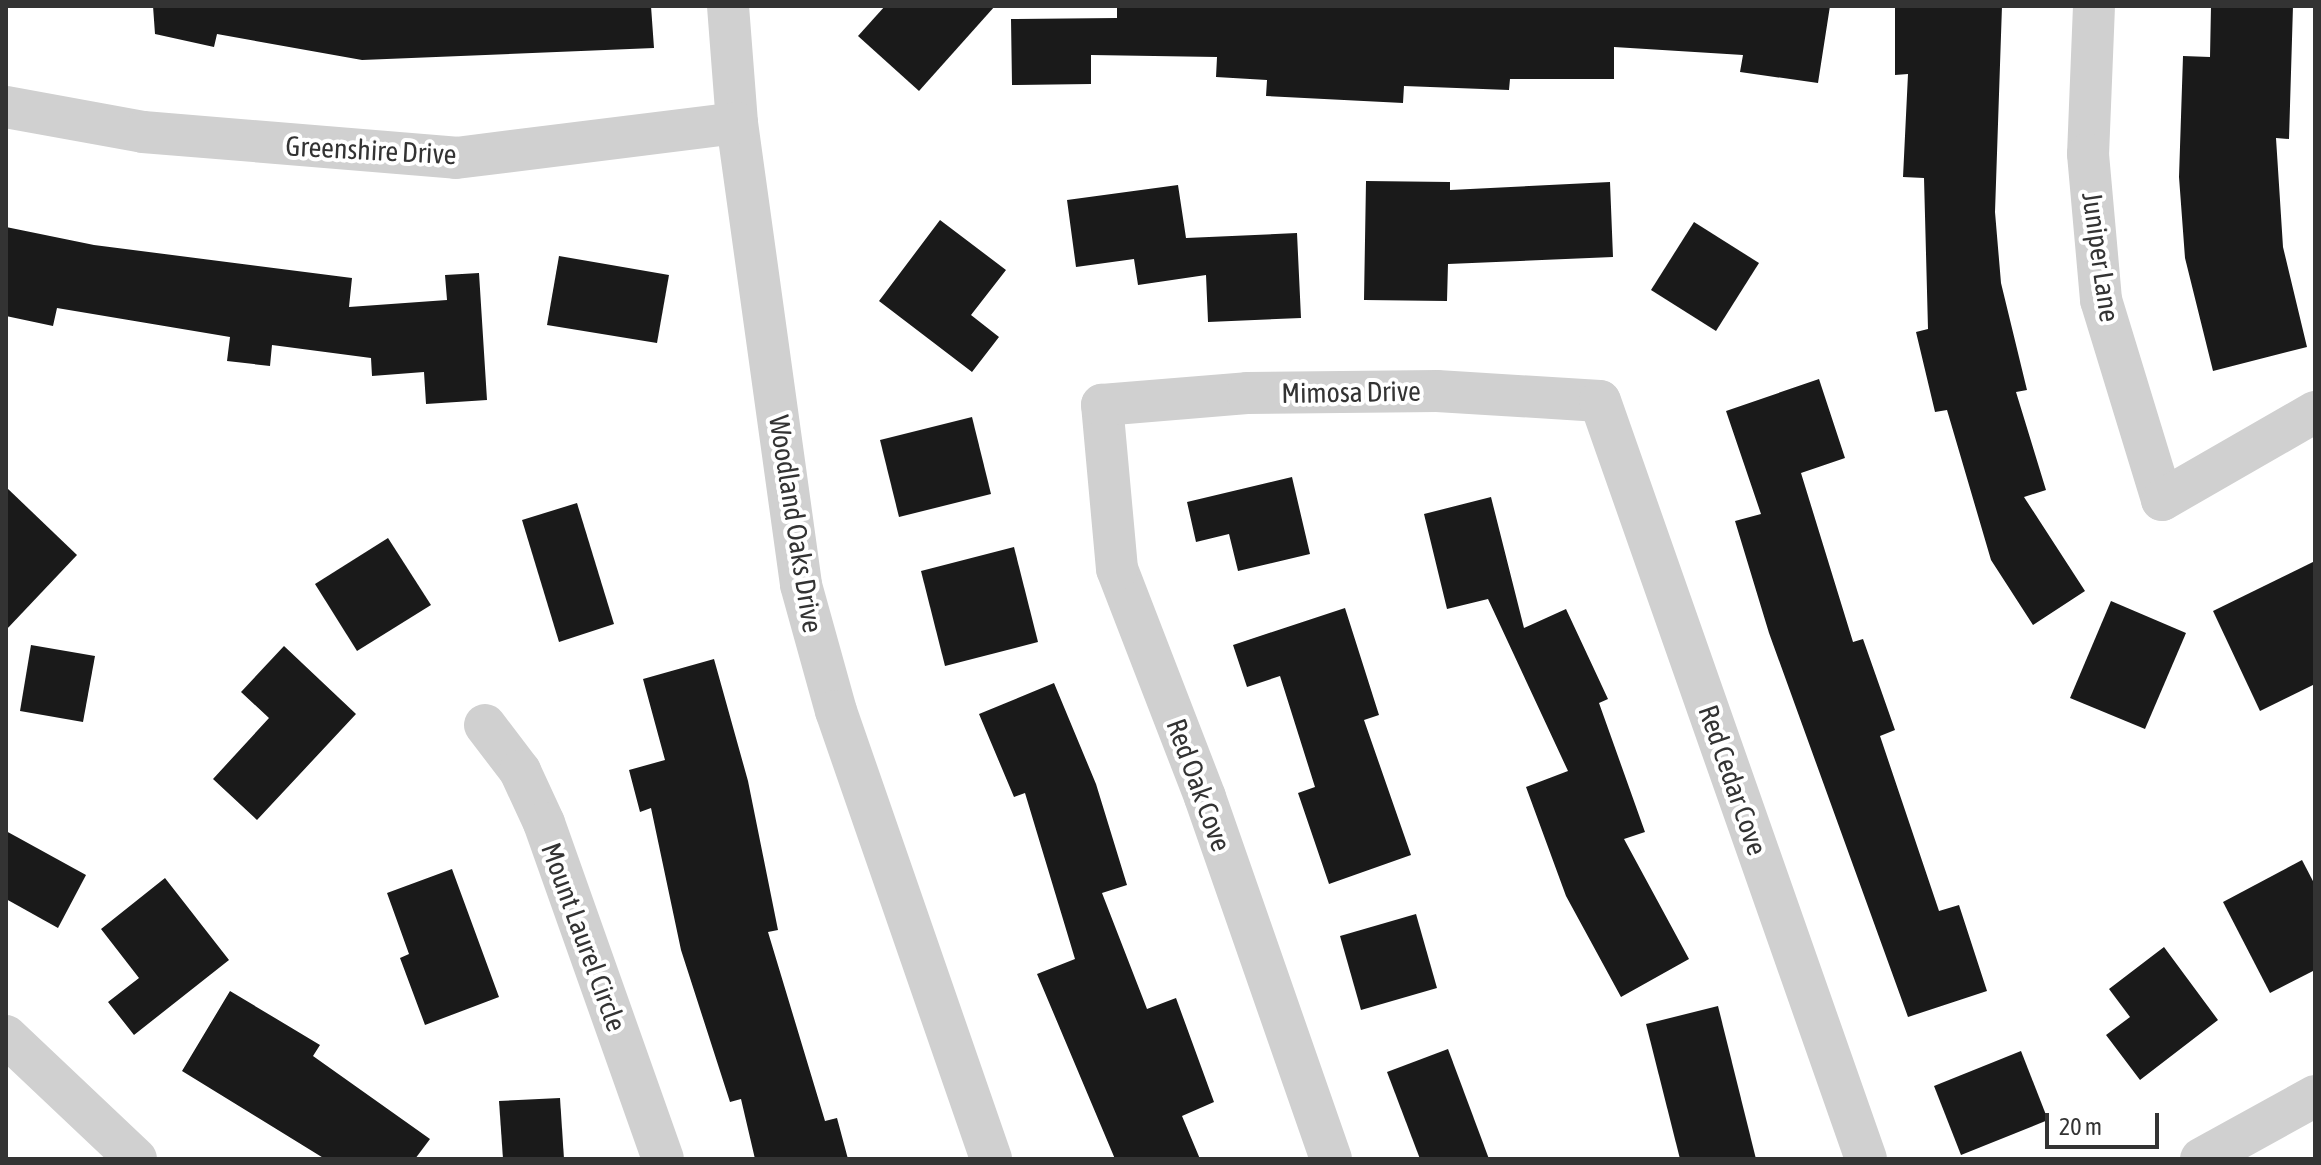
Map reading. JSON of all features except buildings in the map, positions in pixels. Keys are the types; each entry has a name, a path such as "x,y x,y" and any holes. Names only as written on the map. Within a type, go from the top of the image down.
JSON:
{"street":[{"name":"Woodland Oaks Drive","path":"728,6 737,123 801,585 814,640 991,1159"},
{"name":"Juniper Lane","path":"2094,6 2088,154 2101,300 2162,500 2315,412"},
{"name":"Greenshire Drive","path":"6,107 143,132 456,158 737,123"},
{"name":"Mimosa Drive","path":"1102,405 1247,393 1421,391 1600,401"},
{"name":"Red Cedar Cove","path":"1600,401 1866,1159"},
{"name":"Red Oak Cove","path":"1102,405 1117,569 1205,797 1331,1159"},
{"name":"Mount Laurel Circle","path":"485,725 520,771 544,823 663,1159"},
{"path":"6,1036 136,1159"},
{"path":"2201,1159 2315,1096"}]}
